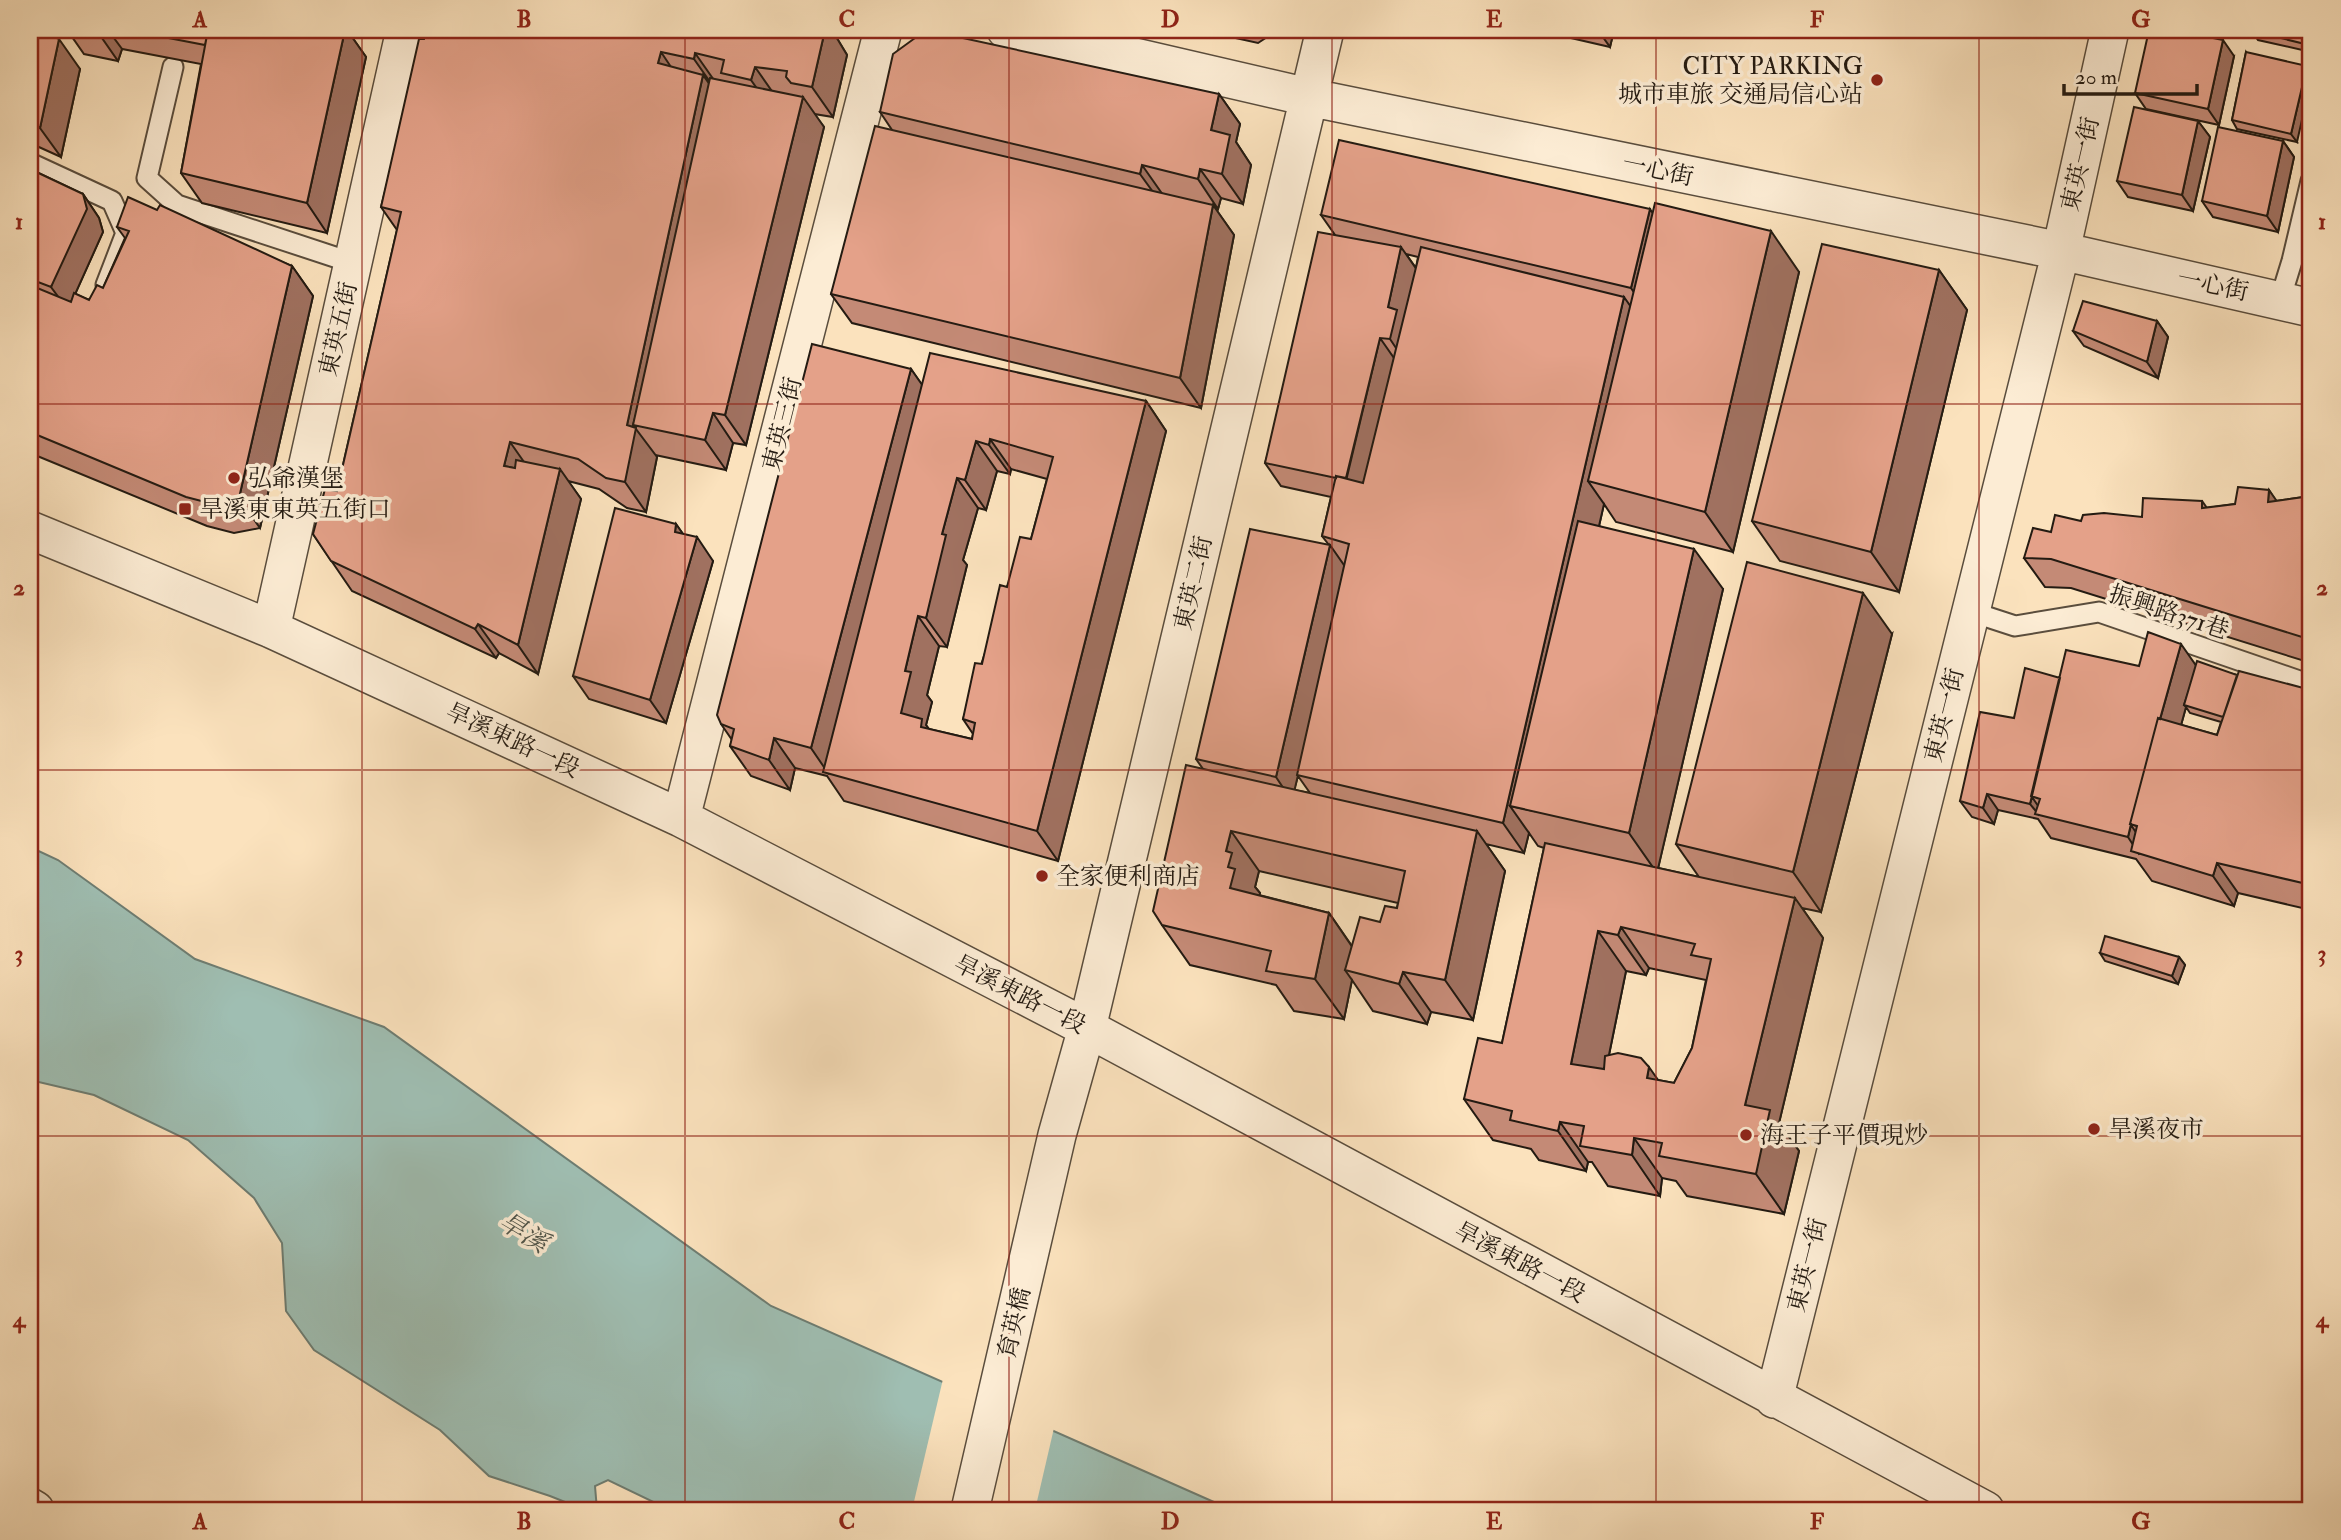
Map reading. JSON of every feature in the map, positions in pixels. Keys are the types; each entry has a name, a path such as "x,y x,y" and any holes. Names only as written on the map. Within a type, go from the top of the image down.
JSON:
{"street":[{"name":"東英五街","path":"271,629 405,30"},
{"name":"東英三街","path":"681,818 883,30"},
{"name":"一心街","path":"1006,30 1098,39 1308,97 2061,251 2296,304"},
{"name":"東英二街","path":"1057,1135 1087,1028 1325,30"},
{"name":"東英一街","path":"1774,1399 2061,251 2110,30"},
{"name":"旱溪東路一段","path":"30,530 271,629 681,818 1087,1028 1984,1510"},
{"name":"育英橋","path":"970,1510 1057,1135"},
{"path":"30,1507 35,1510"}],"lane":[{"path":"173,67 147,178 177,205 353,263"},
{"path":"30,163 112,201 125,233 98,308"},
{"path":"2296,304 2311,181"},
{"name":"振興路371巷","path":"1969,611 2015,626 2099,611 2311,685"}],"water":[{"name":"旱溪","path":"30,847 58,860 195,959 384,1027 771,1306 1232,1510 670,1510 608,1480 595,1486 597,1510 585,1510 489,1476 440,1430 314,1350 286,1311 282,1243 254,1198 188,1140 94,1095 30,1080"}],"pier":[{"path":"943,1379 1054,1428 1035,1510 912,1510"}],"building":[{"path":"30,30 40,30 59,39 40,128 30,123"},
{"path":"68,30 104,30 102,38"},
{"path":"127,30 208,30 205,45"},
{"path":"208,30 345,30 307,203 181,173"},
{"path":"426,30 825,30 812,87 791,83 786,77 787,71 755,67 751,80 721,73 724,60 695,53 694,59 661,52 658,63 703,75 627,425 636,428 625,482 606,478 578,459 510,442 504,466 515,468 516,460 560,469 518,645 478,624 475,629 331,561 313,534 325,489 337,491 401,212 381,207 419,39 424,39"},
{"path":"926,30 1219,94 1211,130 1230,135 1222,174 1200,169 1198,179 1142,165 1140,174 880,112 893,54"},
{"path":"2149,30 2173,30 2223,40 2208,109 2135,93"},
{"path":"2252,30 2311,30 2311,37 2309,45"},
{"path":"2246,52 2307,66 2291,134 2232,120"},
{"path":"710,78 803,97 725,415 713,413 705,440 633,425"},
{"path":"2134,107 2198,121 2182,195 2117,181"},
{"path":"875,126 1213,205 1180,378 831,294"},
{"path":"2218,127 2283,141 2267,216 2202,201"},
{"path":"1339,140 1650,209 1631,288 1321,215"},
{"path":"30,169 83,194 87,209 51,287 30,279"},
{"path":"128,197 157,210 160,205 292,266 239,498 213,504 186,497 30,432 30,285 71,302 74,293 89,300 97,285 103,288 129,231 117,227"},
{"path":"1655,203 1771,231 1705,512 1588,481"},
{"path":"2311,210 2311,238 2305,236"},
{"path":"1318,232 1401,247 1388,307 1397,310 1390,339 1380,338 1346,478 1265,463"},
{"path":"1822,244 1939,270 1871,552 1752,521"},
{"path":"1421,247 1624,297 1503,823 1297,775 1349,544 1322,536 1336,476 1363,483"},
{"path":"2083,301 2157,321 2147,362 2073,331"},
{"path":"812,344 911,369 811,748 774,738 769,760 730,746 734,729 721,724 717,715"},
{"path":"930,353 1146,401 1037,831 823,772","holes":["990,439 1053,457 1031,539 1020,537 1007,587 1000,585 982,664 975,663 963,719 975,723 972,739 921,727 922,719 901,713 911,672 905,671 918,616 926,618 946,535 942,534 957,478 965,480 976,441 989,445"]},
{"path":"2238,487 2269,490 2268,502 2311,496 2311,638 2051,559 2024,558 2033,528 2051,532 2055,515 2081,521 2083,515 2104,513 2142,517 2143,498 2202,501 2202,508 2235,504"},
{"path":"615,508 676,524 675,532 697,537 650,700 573,676"},
{"path":"1578,521 1694,549 1629,833 1510,806"},
{"path":"1250,529 1330,545 1276,777 1196,759"},
{"path":"1747,562 1863,593 1793,872 1676,844"},
{"path":"2148,632 2181,644 2160,719 2158,718 2128,837 2035,814 2040,799 2031,796 2066,650 2139,666"},
{"path":"2197,661 2237,675 2223,717 2184,705"},
{"path":"2025,668 2060,678 2030,804 1987,794 1983,808 1960,801 1980,712 2014,718"},
{"path":"2239,671 2311,690 2311,885 2217,863 2213,876 2131,851 2137,826 2130,824 2158,718 2217,735"},
{"path":"1186,765 1477,831 1445,980 1403,972 1399,984 1345,970 1360,917 1380,922 1385,906 1397,908 1405,871 1231,831 1226,851 1232,853 1228,867 1235,869 1230,888 1329,913 1315,979 1266,971 1271,951 1162,925 1153,911"},
{"path":"1545,843 1795,898 1745,1105 1770,1110 1756,1174 1659,1156 1662,1143 1634,1138 1632,1155 1580,1146 1584,1126 1560,1122 1558,1131 1510,1120 1512,1111 1464,1099 1478,1038 1502,1043","holes":["1621,927 1695,944 1691,955 1711,959 1692,1048 1674,1083 1647,1078 1649,1067 1641,1058 1618,1053 1605,1056 1604,1069 1571,1064 1598,931 1618,935"]},
{"path":"2105,936 2179,957 2172,976 2100,953"}],"place":[{"name":"CITY PARKING 城市車旅 交通局信心站","path":"1877,80"},
{"name":"弘爺漢堡","path":"234,478"},
{"name":"旱溪東東英五街口","path":"185,509"},
{"name":"全家便利商店","path":"1042,876"},
{"name":"旱溪夜市","path":"2094,1129"},
{"name":"海王子平價現炒","path":"1746,1135"}]}
